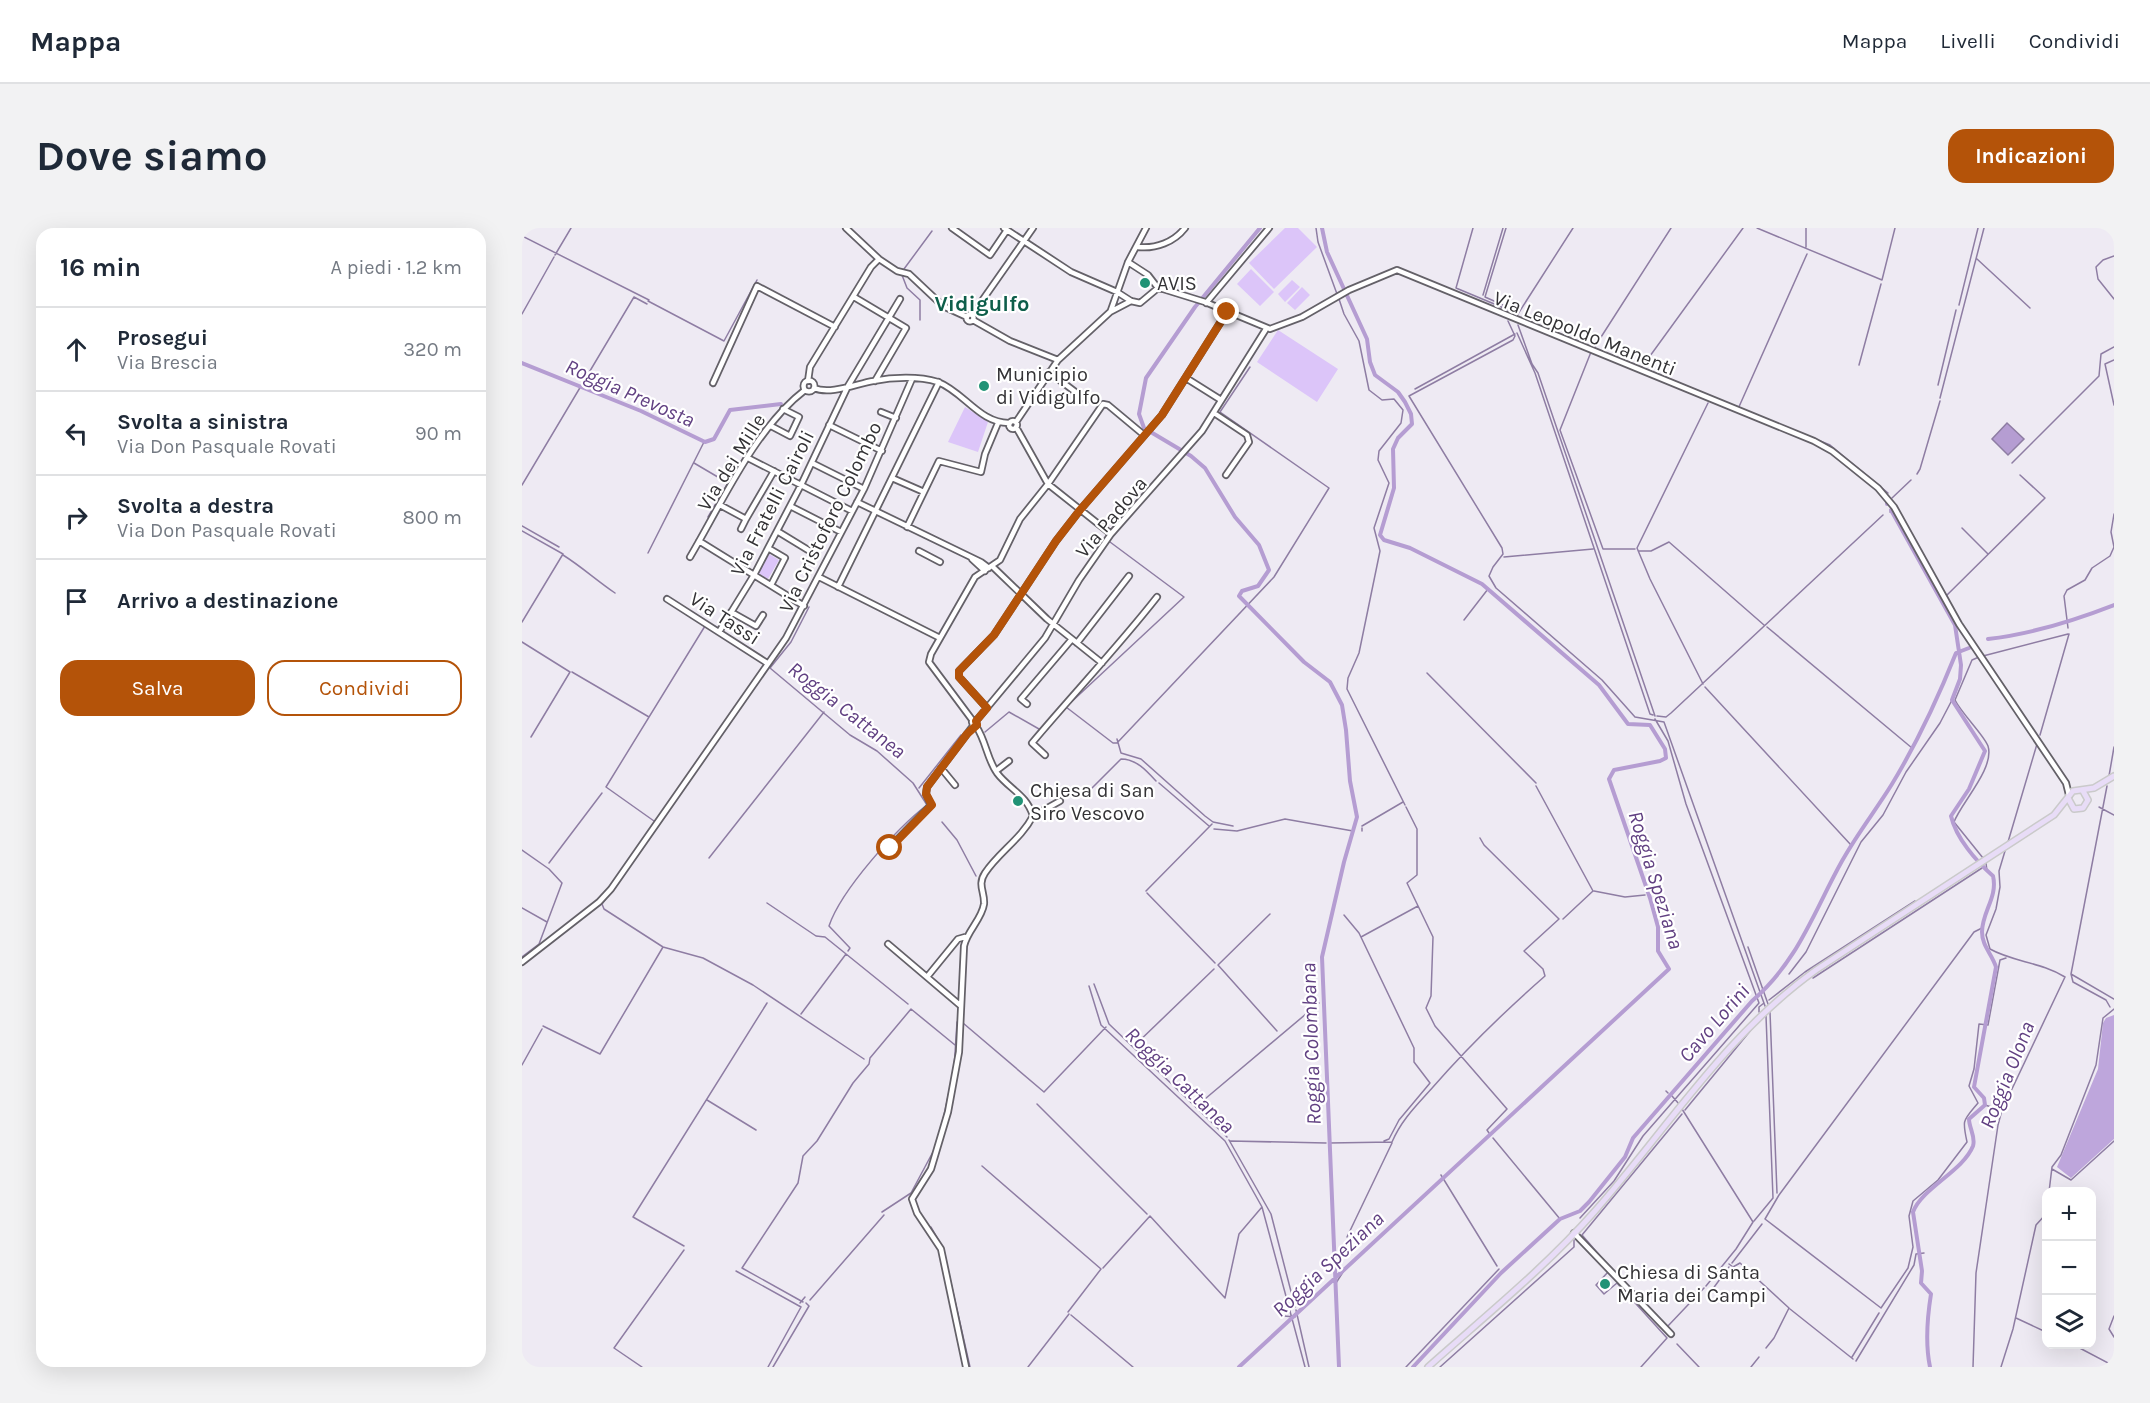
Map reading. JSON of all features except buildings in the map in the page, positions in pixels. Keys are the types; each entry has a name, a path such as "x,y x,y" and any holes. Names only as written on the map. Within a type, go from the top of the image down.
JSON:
{"main road":[{"path":"2054,815 2068,797 2080,790 2094,788 2114,776"},
{"path":"1428,1367 1574,1233 1612,1191 1733,1043 1767,1009 1816,970 2054,815 2083,808 2094,788"},
{"path":"2080,790 2088,800"},
{"path":"2068,797 2074,809"}],"street":[{"path":"846,228 879,259 897,271 909,274 943,306 971,317 1010,341 1058,360"},
{"path":"952,228 990,255 1006,229 1071,272 1118,292 1131,301"},
{"path":"971,317 1033,228"},
{"path":"1110,312 1128,262 1138,247 1146,228"},
{"path":"1138,247 1158,246 1172,240 1185,228"},
{"path":"1206,302 1269,228"},
{"path":"879,259 871,267 810,367 808,381 804,385 805,390 810,391 814,388 830,390 875,381 912,379 939,382 999,423 1014,424"},
{"path":"1128,262 1148,275 1158,288 1206,302 1266,329"},
{"name":"Via Leopoldo Manenti","path":"1266,329 1282,327 1336,296 1397,270 1832,451 1878,488 1892,504 1959,624 2066,783"},
{"path":"713,383 757,286 835,327"},
{"path":"1014,424 1058,360 1110,312 1131,301 1144,301 1158,288"},
{"path":"854,297 906,328 875,381"},
{"name":"Via Fratelli Cairoli","path":"719,632 754,575 812,463 848,386 900,299"},
{"path":"987,708 958,674 994,635 1056,541 1080,510 1150,428 1186,378 1227,312"},
{"name":"Via Padova","path":"890,848 932,805 926,794 927,787 1054,624 1079,580 1111,534 1190,448 1266,329"},
{"path":"1049,372 1086,400"},
{"path":"1186,378 1221,400"},
{"name":"Via Cristoforo Colombo","path":"522,962 599,902 617,880 786,638 864,489 912,379"},
{"path":"808,381 813,383 814,388"},
{"path":"838,587 939,382"},
{"name":"Via dei Mille","path":"690,557 748,458 783,409 805,390"},
{"path":"1033,816 1026,799 996,771 984,737 929,662 975,577 1000,560 1024,512 1048,484 1103,405 1108,405 1145,434"},
{"path":"771,426 790,436 799,417 783,409"},
{"path":"881,412 896,418"},
{"path":"1214,412 1247,435 1249,442 1226,475"},
{"path":"907,527 939,461 981,472 985,454 999,423"},
{"path":"1014,424 1048,484 1111,534"},
{"path":"829,425 882,451"},
{"path":"748,458 852,511"},
{"path":"812,463 864,489"},
{"path":"741,529 774,471"},
{"path":"892,478 924,492"},
{"path":"857,502 970,556 1102,663"},
{"path":"720,505 746,519"},
{"path":"790,506 841,532"},
{"path":"777,531 813,553"},
{"path":"699,541 804,606"},
{"path":"768,548 785,558 771,585"},
{"path":"919,550 940,562"},
{"path":"970,556 975,563 988,569"},
{"path":"975,563 975,577"},
{"path":"1027,704 1021,699 1129,576"},
{"path":"819,577 940,638"},
{"path":"1045,755 1032,743 1102,663 1107,661 1157,597"},
{"name":"Via Tassi","path":"667,599 767,663"},
{"path":"731,612 756,626 763,615"},
{"path":"996,771 1009,760"},
{"path":"941,768 956,785"},
{"path":"2066,783 2080,790"},
{"path":"2066,783 2068,797"},
{"path":"966,1367 941,1249 917,1213 912,1199 931,1169 948,1112 959,1052 965,938 983,908 982,878 1027,827 1033,816 1060,801"},
{"path":"927,977 958,939 965,938"},
{"path":"888,944 961,1006"},
{"path":"1574,1233 1671,1334"}],"shaded area":[{"path":"1285,228 1298,228 1317,247 1274,289 1249,263"},
{"path":"1251,269 1274,292 1260,306 1237,284"},
{"path":"1292,280 1300,287 1285,302 1278,294"},
{"path":"1302,287 1310,295 1295,310 1287,303"},
{"path":"1278,330 1338,369 1317,402 1257,362"},
{"path":"965,407 988,422 978,452 948,442"},
{"path":"2007,423 2024,439 2008,455 1992,439"},
{"path":"769,554 779,560 768,579 758,573"},
{"path":"2114,1015 2114,1139 2071,1178 2057,1167 2098,1069 2103,1023 2106,1018"}],"waterway":[{"path":"555,255 571,228"},
{"name":"Roggia Colombana","path":"1260,228 1195,307 1146,378 1139,414 1144,428 1191,456 1205,468 1235,517 1259,545 1269,570 1258,586 1242,591 1239,596 1304,662 1330,682 1342,705 1350,781 1357,817 1322,957 1339,1367"},
{"path":"1316,228 1318,242 1337,294"},
{"name":"Roggia Speziana","path":"1239,1367 1669,969 1658,951 1658,927 1650,898 1609,779 1614,770 1666,758 1665,749 1650,725 1628,724 1599,685 1482,584 1410,548 1384,540 1380,535 1394,488 1393,449 1398,438 1412,424 1411,414 1398,392 1375,375 1370,362 1367,339 1327,252 1322,228"},
{"path":"1473,228 1456,288 1511,311"},
{"path":"1483,295 1503,228"},
{"path":"1506,228 1485,297 1512,309 1509,315"},
{"path":"1516,317 1573,228"},
{"path":"1594,348 1671,228"},
{"path":"1642,367 1743,228"},
{"path":"1757,228 1882,280 1895,228"},
{"path":"1806,228 1806,247"},
{"path":"1959,305 1978,228"},
{"path":"1940,398 1984,228"},
{"name":"Roggia Cattanea","path":"904,269 932,231"},
{"path":"522,236 649,300"},
{"path":"1738,409 1807,254"},
{"path":"2114,256 2103,260 2096,267 2098,279 2114,299"},
{"path":"522,314 554,257"},
{"path":"1977,259 2030,308"},
{"name":"Roggia Cattanea","path":"902,275 907,288 920,300 920,320"},
{"path":"648,301 724,341 757,280"},
{"path":"1859,365 1881,284"},
{"name":"Roggia Prevosta","path":"522,485 634,297 647,304"},
{"path":"1339,299 1344,314 1359,341 1369,390 1382,400 1394,399 1403,410 1401,423 1379,451 1378,460 1389,483 1374,528 1380,551 1359,653 1348,678 1347,689 1405,805"},
{"path":"1938,385 1956,310"},
{"path":"1516,316 1517,311"},
{"path":"1508,321 1515,336 1513,340 1409,396 1502,548 1503,554 1489,576 1496,588 1602,680 1635,717 1664,722 1765,1006"},
{"path":"1518,325 1532,364 1538,373 1655,716"},
{"path":"1517,333 1535,373 1650,714 1653,715"},
{"path":"1415,389 1515,334"},
{"path":"2012,463 2099,376 2101,354 2114,347"},
{"path":"1599,350 1643,369"},
{"path":"1591,352 1560,430 1603,549 1635,549"},
{"name":"Roggia Olona","path":"2114,360 2105,364 2114,405"},
{"name":"Roggia Prevosta","path":"522,363 641,411 705,442 714,439 730,410 781,404"},
{"path":"1054,721 1066,707 1113,743 1117,743 1274,577 1329,488 1220,412 1250,367"},
{"path":"1917,474 1940,401"},
{"path":"1703,684 1650,579 1637,548 1708,403"},
{"path":"1761,417 1830,445 1888,493"},
{"path":"648,553 704,442"},
{"path":"694,463 728,483 708,517"},
{"path":"1946,596 2045,498 2020,475"},
{"path":"1892,498 1911,480"},
{"name":"Roggia Olona","path":"1891,510 1955,625 1961,665 1960,679 1952,700 1985,751 1969,789 1951,816 1962,841 1993,876 1994,884 1982,932 1984,942 1996,967 1974,1087 1984,1098 1985,1105 1969,1119 1974,1143 1968,1155 1925,1195 1913,1212 1922,1271 1921,1283 1931,1294 1927,1331 1930,1367"},
{"name":"Roggia Olona","path":"2068,628 2064,596 2067,590 2085,580 2092,568 2110,556 2114,547 2111,532 2114,514"},
{"path":"1657,716 1666,717 1671,713 1883,515"},
{"path":"522,526 559,547"},
{"path":"1962,528 1988,554"},
{"path":"522,531 563,554 522,622"},
{"path":"1067,706 1184,597 1110,542"},
{"path":"1639,551 1651,551 1669,542 1764,625"},
{"path":"1504,557 1593,549"},
{"path":"563,555 615,593"},
{"path":"1464,620 1488,589"},
{"name":"Cavo Lorini","path":"1988,639 2052,626 2114,605"},
{"name":"Roggia Cattanea","path":"809,607 791,642 770,668 850,735 877,751 913,783 927,805 871,861 835,911 829,926 850,948 848,951"},
{"path":"654,821 606,787 705,626"},
{"path":"1767,627 1912,748"},
{"path":"1983,656 2068,634"},
{"name":"Roggia Olona","path":"2040,735 2069,634"},
{"path":"522,642 570,672 531,737"},
{"name":"Cavo Lorini","path":"1413,1367 1501,1273 1560,1219 1580,1211 1589,1202 1625,1157 1633,1138 1782,969 1804,935 1848,851 1910,753 1956,653 1969,648"},
{"path":"1979,657 1972,660 1955,700 1986,741 1989,755 1982,775 1954,822 1983,858"},
{"path":"572,672 649,717"},
{"path":"1427,673 1536,783"},
{"path":"1705,687 1851,845"},
{"path":"1789,974 1806,952 1861,842 1883,815 1906,772 1940,723 1952,700"},
{"path":"709,858 824,712"},
{"path":"985,732 1009,712 1039,729"},
{"path":"1580,1218 1614,1181 1643,1136 1759,1003 1686,804 1668,741 1655,719"},
{"path":"919,788 961,735"},
{"path":"1117,739 1121,753 1141,759 1213,822 1233,826"},
{"name":"Roggia Olona","path":"2008,842 2037,744"},
{"path":"2109,776 2114,747"},
{"path":"1091,789 1121,759 1136,763 1156,781"},
{"path":"1159,783 1209,826"},
{"path":"1536,786 1593,891 1563,919"},
{"path":"2107,786 2071,974 2114,999"},
{"path":"549,863 602,793"},
{"path":"1362,826 1403,802"},
{"path":"1406,807 1417,829 1417,875 1407,883 1433,937 1431,996 1426,1008 1435,1026 1507,1109 1487,1130 1489,1133"},
{"path":"2099,807 2114,815"},
{"path":"1214,829 1237,831 1285,819 1353,831"},
{"name":"Roggia Cattanea","path":"942,822 957,840 976,876"},
{"path":"658,824 602,904 604,909 663,947 703,958 753,985 864,1059"},
{"path":"1146,891 1212,824"},
{"path":"1329,1143 1392,1142 1410,1113 1446,1072 1545,976 1543,969 1524,951 1559,919 1484,845 1480,838"},
{"path":"522,850 549,869 562,883 539,944 522,957"},
{"name":"Roggia Olona","path":"1973,1367 1976,1273 1998,1125 2002,1110 2065,977 1990,949 1986,935 1996,909 2000,887 1999,871 2005,851"},
{"path":"1986,863 1987,871"},
{"path":"1813,978 1982,868"},
{"path":"1594,891 1625,897 1645,895"},
{"path":"1147,893 1215,963"},
{"path":"1769,1000 1805,972 1915,901"},
{"path":"767,903 816,936 825,937 908,1004"},
{"path":"1361,937 1418,906"},
{"path":"522,908 547,922"},
{"path":"1270,914 1218,965 1277,1031"},
{"path":"1344,915 1359,933 1414,1048 1414,1062 1430,1083 1399,1120 1389,1139 1384,1141"},
{"path":"1982,928 1974,932 1779,1195 1765,1219 1881,1308 1908,1268 1913,1247 1909,1216 1913,1201 1938,1180 1967,1142 1965,1121 1978,1103 1969,1086 1974,1069 1979,1024 1988,1025 2000,960 2006,958"},
{"path":"543,1026 600,1054 663,947"},
{"path":"1748,947 1768,1004"},
{"path":"801,1014 846,954"},
{"path":"1133,1047 1214,969"},
{"path":"2071,974 2073,982 2106,1000 2110,1007"},
{"path":"1094,984 1109,1024 1227,1137"},
{"name":"Roggia Cattanea","path":"1089,986 1101,1025 1225,1141 1262,1207 1305,1367"},
{"path":"684,1246 633,1217 767,1003"},
{"path":"1199,1104 1319,1003"},
{"path":"1759,1012 1759,1007 1764,1003"},
{"path":"803,1302 742,1268 798,1183 803,1156 817,1141 853,1083 869,1064 870,1058 911,1009 955,1045"},
{"path":"2050,1187 2052,1167 2061,1155 2096,1065 2103,1018 2114,1009"},
{"path":"1770,1012 1777,1193"},
{"path":"1754,1221 1773,1198 1766,1016"},
{"path":"1685,1110 1760,1019"},
{"path":"941,1129 954,1069 957,1022"},
{"path":"963,1023 1044,1092 1106,1027"},
{"path":"522,1065 542,1029"},
{"path":"1672,1096 1679,1104"},
{"path":"707,1100 756,1130"},
{"path":"1037,1104 1147,1214"},
{"path":"1985,1105 2001,1110"},
{"path":"1682,1109 1753,1222 1736,1249 1706,1286"},
{"path":"1614,1272 1582,1235 1682,1114"},
{"path":"1493,1138 1560,1219"},
{"path":"1229,1140 1271,1214 1295,1307"},
{"path":"1230,1141 1326,1143"},
{"path":"2052,1169 2071,1180 2114,1141"},
{"path":"1347,1237 1392,1143"},
{"path":"882,1212 911,1193 934,1150"},
{"path":"982,1166 1101,1269 1068,1312"},
{"path":"1441,1175 1497,1266"},
{"path":"1103,1268 1150,1216 1225,1298 1239,1234 1262,1207"},
{"path":"810,1300 884,1215"},
{"path":"2001,1367 2013,1329 2036,1225 2042,1218"},
{"path":"1732,1263 1762,1224"},
{"path":"931,1227 943,1248 970,1367"},
{"path":"1440,1367 1574,1247 1574,1240"},
{"path":"642,1367 614,1348 684,1250"},
{"path":"1856,1361 1914,1265 1916,1254 1924,1253"},
{"path":"1593,1256 1608,1272 1596,1285 1604,1294 1617,1283 1667,1338 1641,1367"},
{"path":"1729,1264 1733,1267 1740,1263 1789,1308 1774,1338 1766,1348"},
{"path":"1709,1294 1729,1267"},
{"path":"1406,1367 1499,1269"},
{"path":"736,1271 801,1307 768,1367"},
{"name":"Roggia Speziana","path":"1336,1283 1343,1272"},
{"path":"1667,1327 1704,1288"},
{"path":"800,1303 805,1297"},
{"path":"773,1367 809,1306 806,1303"},
{"path":"1790,1309 1853,1359"},
{"path":"1296,1310 1309,1367"},
{"path":"1852,1357 1879,1313"},
{"path":"1028,1367 1069,1314"},
{"path":"1071,1315 1133,1367"},
{"name":"Roggia Cattanea","path":"1284,1316 1295,1317"},
{"path":"2114,1316 2109,1329 2114,1337"},
{"path":"2016,1318 2042,1330"},
{"path":"1677,1344 1699,1367"},
{"path":"2082,1349 2114,1366"},
{"path":"1751,1367 1759,1357"}],"place":[{"name":"AVIS","path":"1145,283"},
{"name":"Municipio di Vidigulfo","path":"984,386"},
{"name":"Chiesa di San Siro Vescovo","path":"1018,801"},
{"name":"Chiesa di Santa Maria dei Campi","path":"1605,1284"}],"district":[{"name":"Vidigulfo","path":"982,303"}],"route":[{"path":"890,848 932,805 926,794 927,787 973,726 977,725 976,721 987,708 959,677 959,671 994,635 1056,541 1080,510 1162,415 1227,312"}]}
